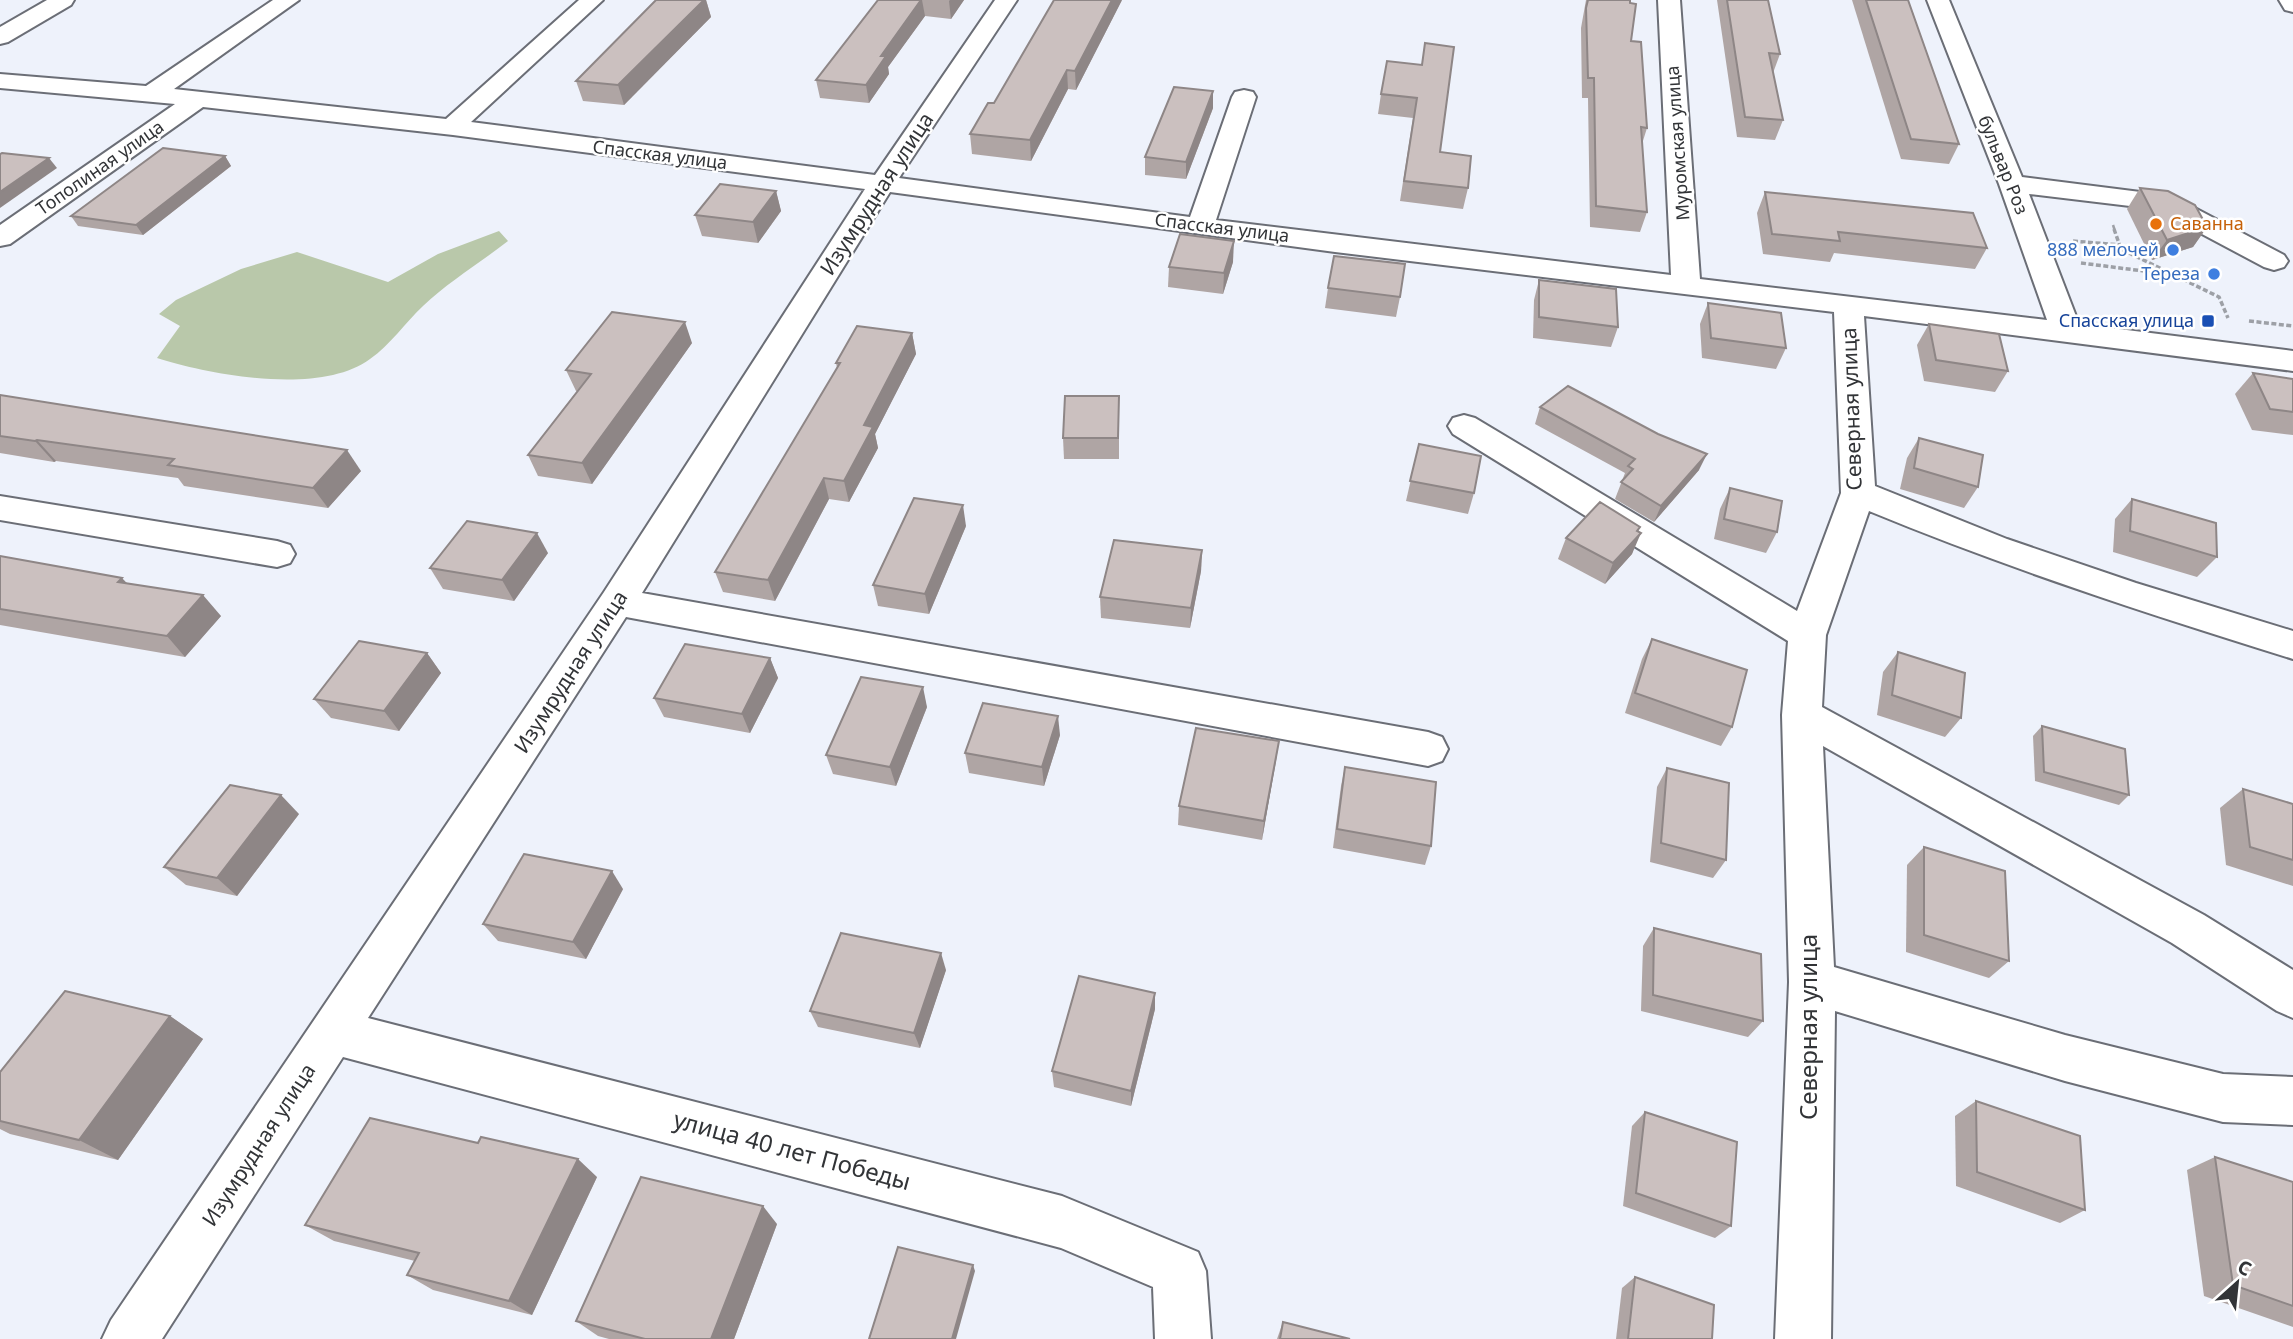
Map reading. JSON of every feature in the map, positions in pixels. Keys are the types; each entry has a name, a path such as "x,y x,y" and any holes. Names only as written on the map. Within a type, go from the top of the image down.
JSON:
{"street":[{"path":"0,37 63,0"},
{"path":"152,93 288,0"},
{"path":"450,128 592,0"},
{"name":"Изумрудная улица","path":"130,1339 617,602 883,184 1006,0"},
{"name":"бульвар Роз","path":"1938,0 2012,184 2066,330"},
{"path":"2290,0 2293,5"},
{"name":"Муромская улица","path":"1663,1 1686,286"},
{"name":"Спасская улица","path":"0,81 152,93 450,128 1200,226 2066,330 2293,361"},
{"path":"1200,226 1244,97"},
{"name":"Тополиная улица","path":"0,238 199,99"},
{"path":"2012,184 2162,202 2274,261"},
{"name":"Северная улица","path":"1803,1339 1812,982 1802,715 1807,635 1858,493 1848,304"},
{"path":"1464,426 1807,635"},
{"path":"1858,493 2007,552 2124,593 2293,645"},
{"path":"0,508 277,554"},
{"path":"617,602 1428,749"},
{"path":"1802,715 2188,929 2293,996"},
{"path":"1812,982 2065,1058 2222,1098 2293,1101"},
{"name":"улица 40 лет Победы","path":"333,1032 1062,1222 1179,1271 1184,1339"}],"path":[{"path":"2102,195 2121,249 2219,297 2228,318"},
{"path":"2073,241 2120,245"},
{"path":"2081,263 2172,274"}],"green space":[{"path":"499,231 508,241 433,297 370,359 349,370 323,377 265,379 206,371 157,358 180,326 159,314 176,300 241,269 297,252 388,282 438,254"}],"building":[{"path":"656,0 704,0 618,85 576,81"},
{"path":"878,0 921,0 881,56 886,56 866,85 816,80"},
{"path":"1054,0 1112,0 1075,71 1067,70 1030,140 970,134 988,103 994,103"},
{"path":"1588,0 1630,0 1630,3 1636,4 1631,41 1641,42 1647,128 1641,127 1647,212 1596,206 1594,78 1588,78"},
{"path":"1727,0 1768,0 1780,54 1769,53 1783,120 1745,117"},
{"path":"1866,0 1908,0 1959,144 1911,139"},
{"path":"1425,43 1454,47 1440,152 1471,156 1468,188 1404,181 1417,98 1381,94 1387,61 1422,65"},
{"path":"1174,87 1213,91 1186,162 1145,157"},
{"path":"163,148 225,156 136,225 71,216"},
{"path":"2,153 49,158 0,192"},
{"path":"720,184 776,191 753,222 695,215"},
{"path":"2140,188 2168,191 2195,205 2207,227 2167,240"},
{"path":"1765,192 1973,213 1987,248 1838,232 1840,241 1772,234"},
{"path":"1180,234 1234,241 1224,273 1169,267"},
{"path":"1334,256 1405,264 1400,297 1328,288"},
{"path":"1539,280 1616,289 1618,327 1539,317"},
{"path":"1708,303 1781,313 1786,348 1711,338"},
{"path":"612,312 685,322 582,463 528,455 591,374 566,370"},
{"path":"1929,324 1999,334 2008,371 1936,360"},
{"path":"857,326 912,333 864,425 873,427 844,481 824,478 768,580 715,572 840,363 836,363"},
{"path":"2253,373 2293,379 2293,412 2270,409"},
{"path":"1568,386 1658,434 1707,454 1661,506 1621,482 1633,469 1628,466 1635,459 1540,407"},
{"path":"0,395 347,450 313,488 168,465 174,459 0,436"},
{"path":"1065,396 1119,396 1118,438 1063,438"},
{"path":"1919,438 1983,455 1978,487 1914,468"},
{"path":"1419,444 1481,456 1474,493 1410,481"},
{"path":"1730,488 1782,501 1777,532 1724,519"},
{"path":"914,498 963,505 925,594 873,585"},
{"path":"2132,499 2216,523 2217,557 2130,531"},
{"path":"1600,502 1640,527 1637,531 1641,533 1613,563 1566,538"},
{"path":"467,521 537,533 502,580 430,568"},
{"path":"1114,540 1202,550 1191,608 1100,597"},
{"path":"0,556 122,578 118,582 203,595 167,636 0,609"},
{"path":"1652,639 1747,670 1732,727 1635,693"},
{"path":"359,641 427,653 384,711 314,699"},
{"path":"685,644 770,658 742,714 654,698"},
{"path":"1898,652 1965,673 1961,718 1892,695"},
{"path":"861,677 923,687 890,767 826,755"},
{"path":"983,703 1058,716 1042,767 965,753"},
{"path":"2042,726 2125,749 2129,795 2044,772"},
{"path":"1196,728 1279,741 1264,821 1179,806"},
{"path":"1345,767 1436,782 1431,846 1337,829"},
{"path":"1667,768 1729,783 1726,860 1661,843"},
{"path":"230,785 281,795 217,878 164,867"},
{"path":"2243,789 2293,804 2293,860 2250,847"},
{"path":"1924,847 2005,871 2009,961 1924,935"},
{"path":"524,854 612,871 573,942 483,924"},
{"path":"1654,928 1761,954 1763,1021 1653,995"},
{"path":"841,933 941,953 914,1033 810,1011"},
{"path":"1079,976 1155,993 1131,1091 1052,1071"},
{"path":"65,991 170,1016 79,1140 0,1121 0,1072"},
{"path":"1976,1101 2080,1136 2085,1210 1977,1172"},
{"path":"1645,1112 1737,1142 1731,1226 1636,1193"},
{"path":"370,1118 478,1143 481,1137 578,1159 509,1301 407,1275 419,1253 305,1225"},
{"path":"2215,1157 2293,1182 2293,1306 2233,1285"},
{"path":"641,1177 763,1206 711,1339 645,1339 576,1321"},
{"path":"898,1247 973,1265 952,1339 869,1339"},
{"path":"1635,1277 1714,1305 1712,1339 1628,1339"},
{"path":"1283,1322 1350,1339 1280,1339"}],"place":[{"name":"Саванна","path":"2156,224"},
{"name":"888 мелочей","path":"2173,250"},
{"name":"Тереза","path":"2214,274"},
{"name":"Спасская улица","path":"2208,321"}]}
